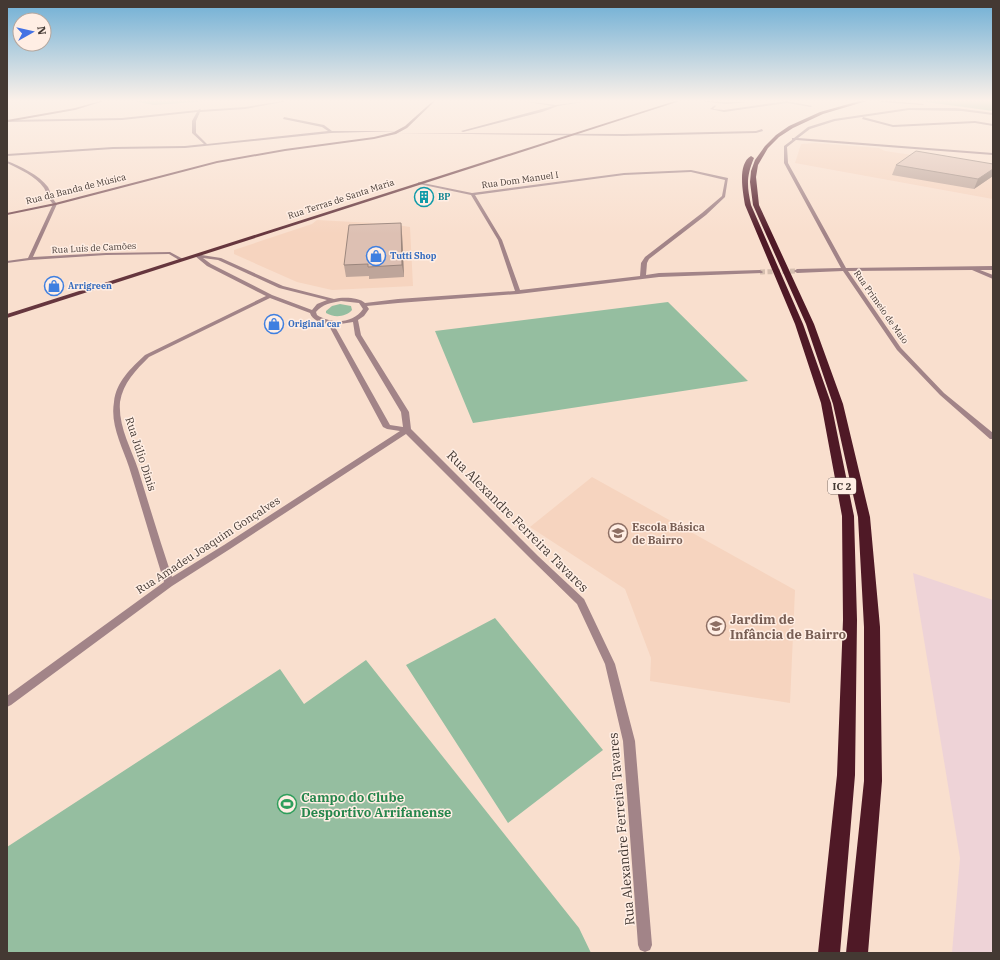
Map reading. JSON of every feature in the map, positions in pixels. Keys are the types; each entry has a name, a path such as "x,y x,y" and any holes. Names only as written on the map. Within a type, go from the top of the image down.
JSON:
{"highway":[{"name":"IC 2","path":"761,145 751,159 746,170 744,184 748,205 799,324 826,403 848,516 850,620 846,775 829,953"},
{"name":"IC 2","path":"770,145 758,160 754,171 753,184 756,205 810,324 838,404 864,517 872,628 873,781 857,953"}],"main road":[{"name":"Rua Terras de Santa Maria","path":"7,316 539,145"}],"street":[{"path":"7,154 106,148 198,145"},
{"name":"Rua da Banda de Música","path":"7,214 55,204 217,162 316,145"},
{"name":"Rua Primeio de Maio","path":"788,145 786,147 786,163 844,269 899,349 942,394 993,436"},
{"path":"870,145 993,154"},
{"path":"7,162 24,170 46,188 48,197 55,204 30,259"},
{"name":"Rua Dom Manuel I","path":"419,183 472,194 624,174 691,171 727,179 724,196 704,214 647,258 644,262 643,276"},
{"path":"472,194 500,240 518,292"},
{"name":"Rua Luís de Camões","path":"7,262 106,254 170,253 181,259"},
{"path":"197,255 209,265 270,296 313,312 317,319 330,322 342,322 354,319 364,313 366,309 365,305"},
{"path":"197,255 219,259 281,287 333,300"},
{"path":"972,268 993,277"},
{"path":"797,271 844,269 993,268"},
{"path":"313,312 319,305 333,300 349,299 361,302 365,305 518,292 643,276 760,272"},
{"name":"Rua Júlio Dinis","path":"169,583 136,474 117,422 117,402 122,386 131,371 147,356 270,296"},
{"path":"330,322 387,428 407,430 405,412 358,335 354,319"},
{"name":"Rua Amadeu Joaquim Gonçalves","path":"7,702 169,583 407,430"},
{"name":"Rua Alexandre Ferreira Tavares","path":"407,430 581,602 610,664 630,741 645,945"}],"shaded area":[{"path":"801,145 838,145 879,148 885,151 993,167 993,199 795,163"},
{"path":"317,220 391,224 410,227 413,286 332,290 297,282 234,254 234,250 312,224"},
{"name":"Jardim de Infância de Bairro","path":"592,477 795,590 790,703 650,681 651,658 625,589 530,527"},
{"path":"913,573 993,600 993,953 952,953 960,858"}],"green space":[{"path":"668,302 748,381 473,423 435,331"},
{"path":"340,304 351,306 352,310 347,314 340,316 333,316 326,313 326,311 332,306"},
{"path":"495,618 603,750 508,823 406,665"},
{"name":"Campo do Clube Desportivo Arrifanense","path":"366,660 579,928 591,953 7,953 7,847 280,669 304,704"}],"building":[{"path":"916,151 993,164 993,169 978,179 896,165"},
{"name":"Tutti Shop","path":"401,223 402,265 368,267 368,264 344,265 349,225"}],"tunnel":[{"path":"760,272 797,271"}],"place":[{"name":"BP","path":"424,197"},
{"name":"Tutti Shop","path":"376,256"},
{"name":"Arrigreen","path":"54,286"},
{"name":"Original car","path":"274,324"},
{"name":"Escola Básica de Bairro","path":"618,533"},
{"name":"Jardim de Infância de Bairro","path":"716,626"},
{"name":"Campo do Clube Desportivo Arrifanense","path":"287,804"}]}
